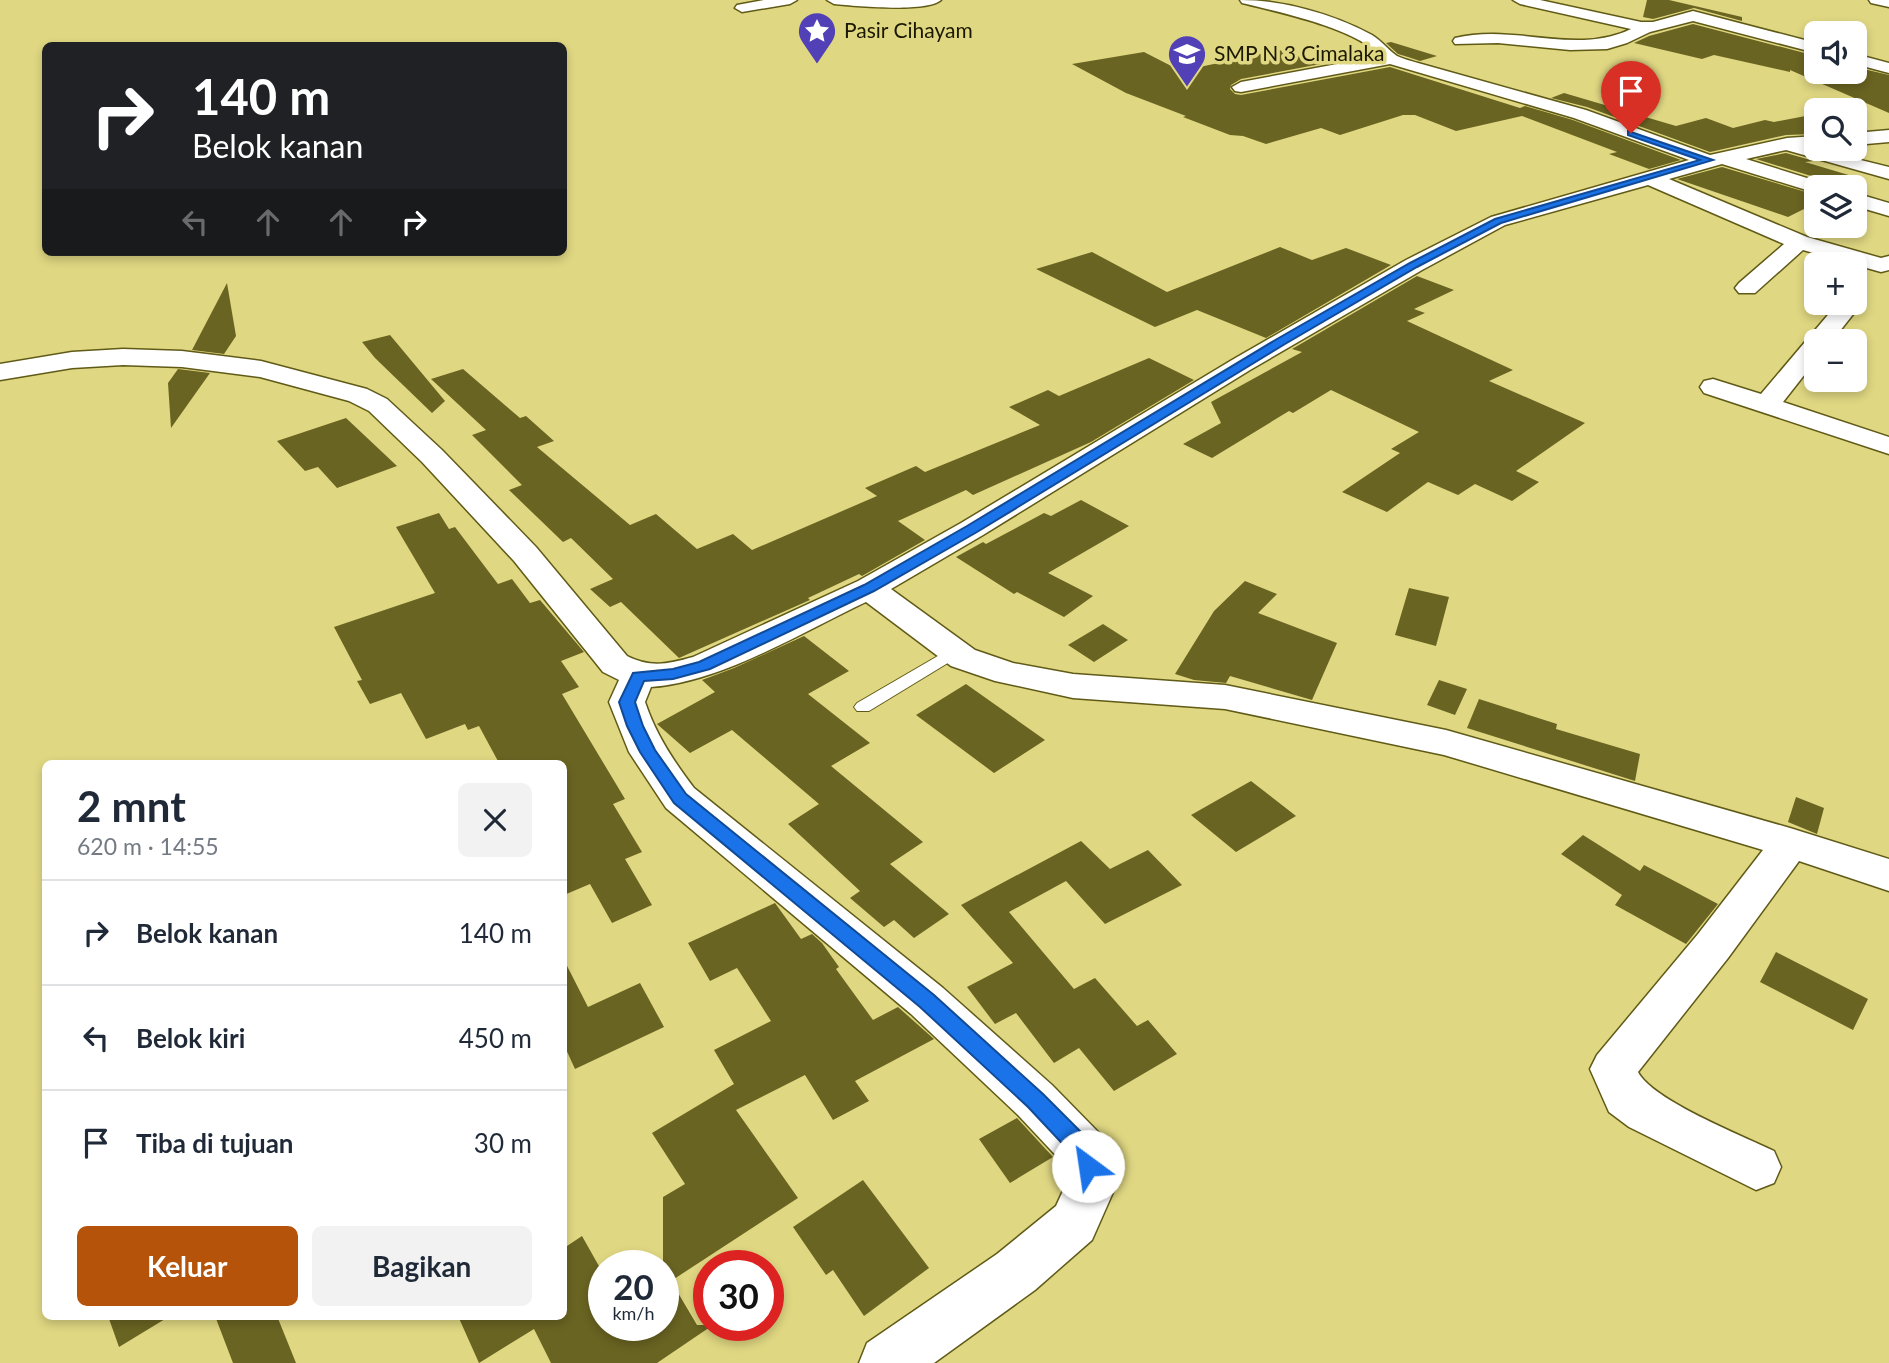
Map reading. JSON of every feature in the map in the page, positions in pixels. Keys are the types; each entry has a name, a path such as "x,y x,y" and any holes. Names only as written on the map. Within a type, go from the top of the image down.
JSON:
{"street":[{"path":"742,8 790,0"},
{"path":"834,0 885,4 934,0"},
{"path":"1247,0 1342,28 1377,43 1387,51 1391,59"},
{"path":"1520,0 1624,25 1653,27"},
{"path":"1876,0 1889,3"},
{"path":"1461,41 1497,36 1547,44 1588,45 1626,39 1653,27 1725,9"},
{"path":"1693,16 1804,45"},
{"path":"1241,87 1391,59 1804,184"},
{"path":"1867,62 1889,68"},
{"path":"1867,138 1889,136"},
{"path":"0,372 72,360 172,358 261,369 358,395 378,405 432,456 524,554 615,664 638,676 673,674 705,665 869,588 972,529 1241,365 1438,252 1498,221 1715,159 1804,143"},
{"path":"1787,144 1889,173"},
{"path":"1650,178 1799,242 1885,264 1867,284"},
{"path":"1867,203 1889,209"},
{"path":"1747,288 1799,242"},
{"path":"1828,329 1840,315"},
{"path":"1766,405 1804,358"},
{"path":"1713,387 1879,443 1889,414"},
{"path":"869,588 963,658 1007,673 1073,686 1225,697 1446,743 1790,843 1889,875"},
{"path":"638,676 627,702 635,726 648,752 680,798 927,1001 1035,1100 1084,1150 1093,1181 1074,1223 1016,1272 887,1363"},
{"path":"1756,1167 1646,1112 1626,1097 1613,1069 1713,946 1790,843"}],"lane":[{"path":"863,707 954,651"}],"building":[{"path":"1647,0 1669,0 1742,17 1742,21 1694,8 1653,19 1643,17"},
{"path":"1693,24 1804,53 1804,76 1790,70 1714,55 1702,59 1634,43"},
{"path":"1391,42 1437,56 1420,61 1398,54 1386,43"},
{"path":"1366,47 1374,54 1241,79 1231,85 1230,89 1241,95 1390,67 1520,108 1525,106 1573,120 1681,160 1649,169 1609,154 1617,152 1522,116 1456,131 1415,115 1403,115 1340,135 1321,128 1266,144 1243,136 1230,135 1183,117 1186,116 1126,93 1072,64 1144,52 1181,71 1279,50 1306,59"},
{"path":"1867,70 1889,75 1889,113 1867,103 1867,98 1854,98 1822,84 1867,84"},
{"path":"1564,93 1676,126 1706,118 1733,128 1765,120 1774,122 1804,116 1804,134 1786,135 1710,152 1587,107 1551,98"},
{"path":"1786,153 1804,158 1804,161 1814,161 1805,162 1849,175 1808,175 1756,159"},
{"path":"1722,167 1804,191 1804,209 1788,217 1677,179"},
{"path":"1280,247 1312,260 1346,248 1391,265 1266,338 1197,310 1155,327 1036,269 1092,252 1167,292"},
{"path":"1417,276 1454,290 1414,309 1425,313 1407,321 1513,370 1489,381 1585,423 1516,471 1539,482 1512,501 1475,484 1458,495 1428,482 1387,512 1342,492 1400,453 1391,449 1419,432 1331,390 1293,413 1289,411 1212,458 1183,444 1221,423 1211,402 1302,352 1292,349"},
{"path":"227,283 236,336 224,354 192,350"},
{"path":"390,335 445,401 432,413 362,342"},
{"path":"1149,358 1194,380 1091,442 973,495 966,490 898,521 925,540 862,576 859,574 808,598 810,600 679,658 621,602 610,607 590,589 613,579 571,538 563,542 509,490 522,485 472,435 486,430 431,379 463,369 520,418 526,416 554,441 537,447 630,525 656,514 697,549 733,534 752,550 877,496 865,488 916,466 925,472 1040,425 1009,407 1048,390 1059,396"},
{"path":"178,369 210,373 171,428 168,383"},
{"path":"346,418 397,466 337,488 318,467 305,471 277,441"},
{"path":"1081,500 1129,526 1048,573 1093,596 1064,617 1017,592 1014,594 956,557 1044,513 1051,516"},
{"path":"439,513 449,529 455,527 498,584 512,579 530,603 540,600 584,652 561,661 579,687 562,694 625,799 613,804 642,852 625,859 652,905 612,923 590,884 567,894 567,760 497,760 479,726 468,730 465,724 426,739 401,693 370,704 357,681 362,680 334,627 435,593 396,527"},
{"path":"1245,581 1277,594 1258,613 1337,643 1312,700 1230,676 1226,683 1194,680 1175,674 1214,611"},
{"path":"1409,588 1449,597 1436,646 1395,635"},
{"path":"1103,624 1128,640 1094,662 1068,645"},
{"path":"804,636 849,671 808,694 870,743 831,766 923,842 890,864 949,914 914,938 894,920 884,927 850,898 860,891 788,824 819,804 732,730 690,753 657,724 715,692 702,680"},
{"path":"1439,680 1467,689 1455,715 1427,705"},
{"path":"966,684 1045,740 994,773 916,715"},
{"path":"1479,699 1557,724 1556,729 1640,754 1635,781 1467,728"},
{"path":"1251,781 1296,816 1236,852 1191,815"},
{"path":"1796,797 1824,808 1817,834 1788,822"},
{"path":"1583,835 1640,871 1644,865 1718,904 1686,944 1615,905 1622,895 1561,854"},
{"path":"1081,841 1110,869 1148,850 1182,885 1105,924 1066,881 1009,912 1074,989 1095,978 1137,1026 1148,1020 1177,1054 1114,1091 1079,1048 1054,1063 1016,1013 995,1024 967,987 1013,963 961,905"},
{"path":"775,903 801,939 812,934 822,943 839,967 836,969 873,1020 898,1007 934,1039 855,1081 869,1101 833,1120 805,1075 736,1110 798,1198 718,1250 693,1250 693,1267 679,1276 679,1250 663,1250 663,1197 685,1184 652,1133 734,1084 714,1050 771,1021 737,968 710,981 688,943"},
{"path":"1776,952 1868,999 1853,1030 1760,982"},
{"path":"567,966 588,1007 640,983 664,1027 575,1069 567,1052"},
{"path":"1017,1118 1053,1157 1010,1183 979,1139"},
{"path":"863,1180 929,1268 864,1316 833,1270 826,1275 793,1227"},
{"path":"582,1236 590,1250 588,1341 679,1341 679,1295 693,1318 693,1339 657,1363 551,1363 534,1329 479,1363 460,1320 567,1320 567,1246"},
{"path":"109,1320 163,1320 119,1347"},
{"path":"217,1320 279,1320 296,1363 233,1363"}],"place":[{"name":"Pasir Cihayam","path":"817,65"},
{"name":"SMP N 3 Cimalaka","path":"1187,88"}],"route":[{"path":"1088,1166 1084,1150 1035,1100 927,1001 680,798 648,752 635,726 627,702 638,676 673,674 705,665 869,588 972,529 1241,365 1414,265 1498,221 1709,160 1631,133"}]}
